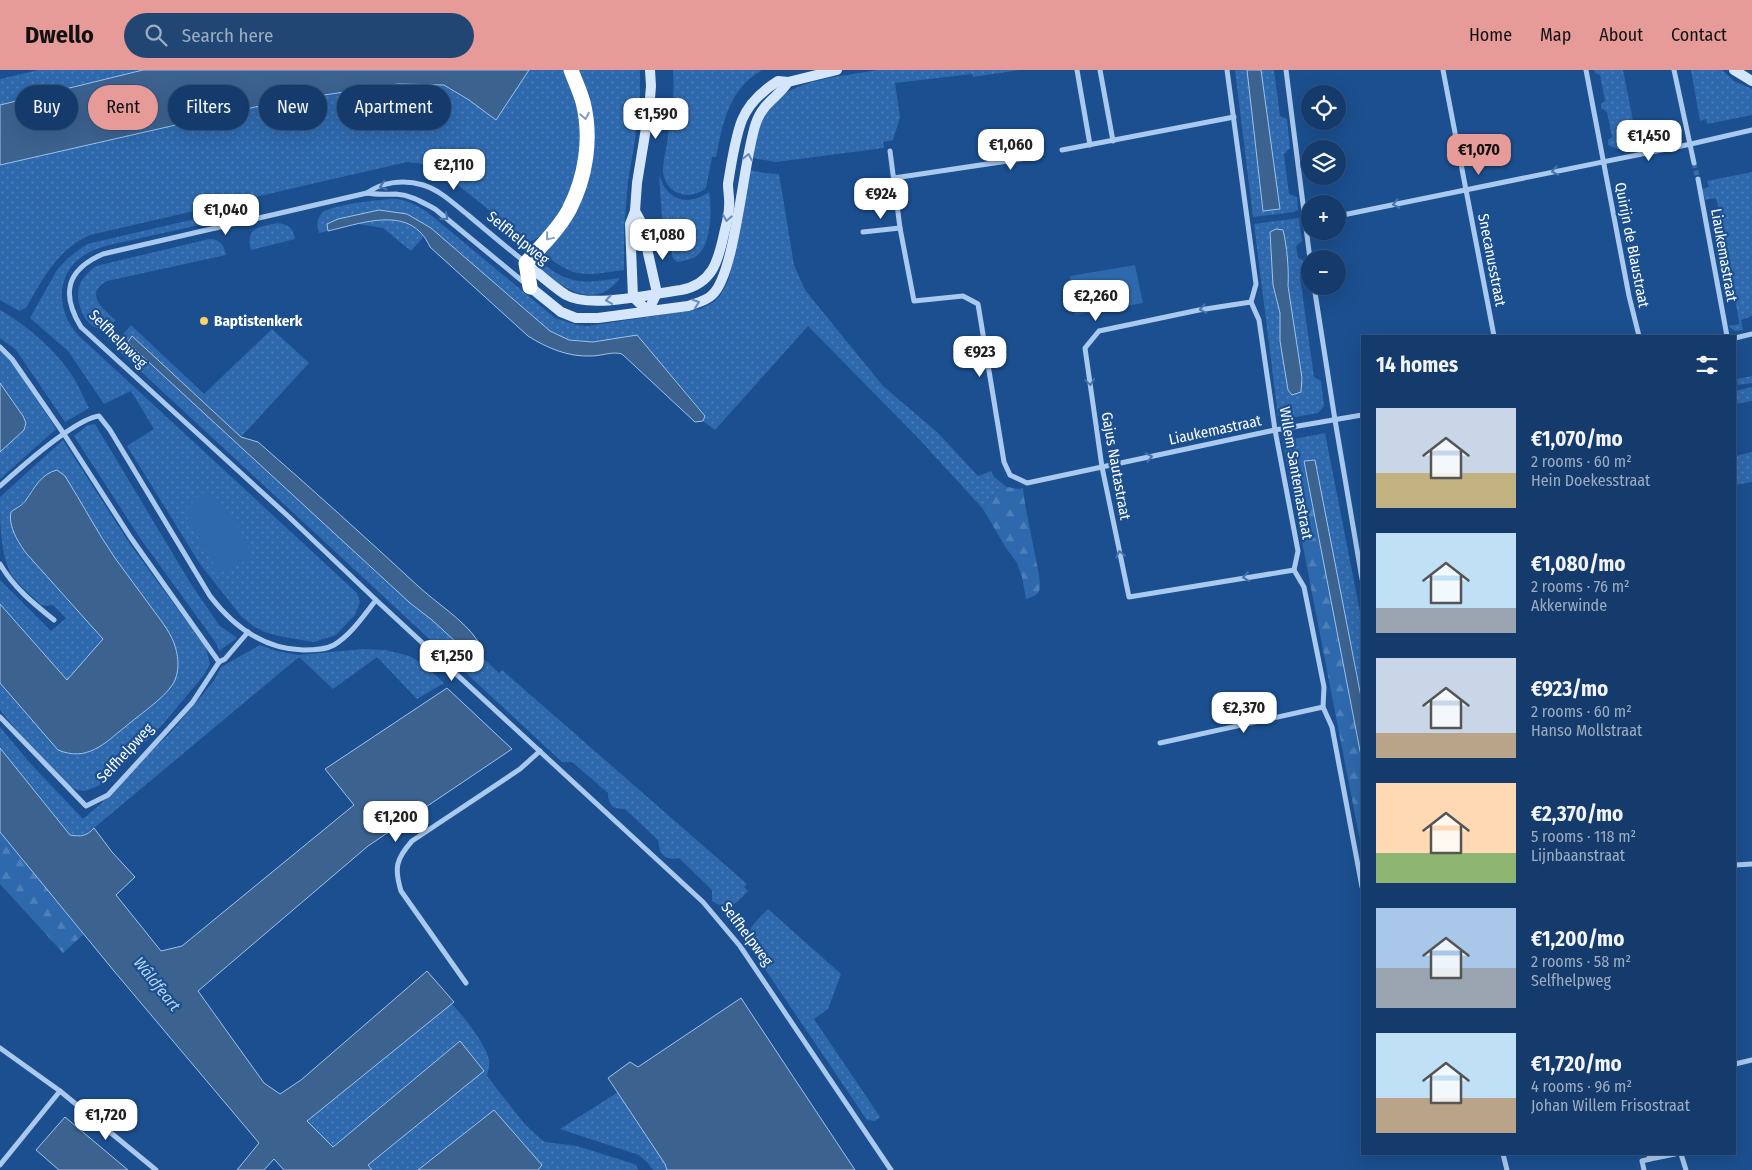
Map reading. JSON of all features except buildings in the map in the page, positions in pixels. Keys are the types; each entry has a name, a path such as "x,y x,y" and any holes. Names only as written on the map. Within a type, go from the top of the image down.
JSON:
{"highway":[{"path":"530,287 526,263 552,234 569,210 582,178 588,140 587,121 583,102 571,70"}],"street":[{"path":"635,211 641,222 658,293 648,311 634,296 630,224 635,211 637,183 649,110 650,70"},
{"name":"Selfhelpweg","path":"837,70 788,82 778,81 765,90 750,106 742,121 730,176 727,222 720,254 706,279 693,287 595,302 579,300 566,295 448,199 423,185 395,182 376,186 367,193 103,254 90,260 79,269 70,284 69,299 72,313 81,327 289,517 376,600 703,902 724,926 774,995 891,1170"},
{"path":"1077,70 1090,146"},
{"path":"1100,70 1113,141"},
{"path":"1227,70 1256,284 1251,302"},
{"path":"1286,70 1303,195"},
{"name":"Snecanusstraat","path":"1443,70 1494,335"},
{"name":"Quirijn de Blaustraat","path":"1586,70 1629,296 1639,335"},
{"path":"1674,70 1694,163"},
{"path":"1734,70 1752,81"},
{"name":"Selfhelpweg","path":"367,193 379,196 407,196 420,200 435,209 561,312 576,318 598,318 697,303 712,295 723,278 733,240 747,161 756,123 766,104 788,82"},
{"path":"1062,150 1234,117"},
{"path":"1346,215 1752,130"},
{"path":"864,232 900,228 890,151"},
{"path":"894,178 1027,158"},
{"name":"Liaukemastraat","path":"1698,179 1727,335"},
{"name":"Liaukemastraat","path":"900,228 914,300 963,296 978,304 1004,462 1010,475 1027,482 1275,430 1361,415"},
{"path":"1315,295 1361,573"},
{"name":"Willem Santemastraat","path":"1251,302 1259,320 1275,430 1298,550 1294,570"},
{"name":"Gajus Nautastraat","path":"1251,302 1199,310 1098,331 1085,348 1102,467 1129,597 1294,570"},
{"path":"1736,338 1752,334"},
{"path":"0,347 12,359 64,434 131,538 219,662"},
{"path":"0,486 64,434 92,417 99,416 184,549 210,596 222,610 248,632 275,646 294,650 316,650 333,645 348,633 376,600"},
{"path":"0,564 10,581 29,600 54,620"},
{"path":"1294,570 1304,587 1324,687 1323,707 1332,727 1361,883"},
{"name":"Selfhelpweg","path":"0,717 86,806 108,795 192,703 219,662 225,658 248,632"},
{"path":"1160,743 1323,707"},
{"path":"466,983 401,891 396,865 402,852 412,841 520,769 540,751"},
{"path":"1736,865 1752,864"},
{"path":"0,1048 60,1091 156,1170"},
{"path":"1736,1064 1752,1060"},
{"path":"0,1165 60,1091"},
{"path":"1503,1155 1507,1170"},
{"path":"1644,1170 1642,1161 1650,1156 1662,1155"},
{"path":"1681,1155 1686,1170"}],"green space":[{"path":"38,70 143,70 78,86 15,85 15,101 0,105 0,79"},
{"path":"529,70 562,70 570,86 580,122 580,153 573,183 560,213 551,226 529,242 439,170 418,163 407,162 90,235 69,248 52,266 26,308 19,311 0,300 0,165 168,127 168,130 249,130 249,108 259,106 259,130 327,130 327,95 337,93 337,130 451,130 451,89 496,120"},
{"path":"579,70 640,70 640,108 628,182 624,229 624,270 582,274 566,269 545,255 574,212 588,100 591,99"},
{"path":"673,70 762,70 741,87 734,97 721,132 716,157 712,157 706,188 699,192 685,195 673,190 668,185 663,171 673,103"},
{"path":"877,70 1019,70 973,77 972,74 895,83 900,117 893,140 883,142 884,148 776,162 753,158 760,124 768,109 780,97 794,89 827,78"},
{"path":"1235,70 1247,70 1263,211 1279,209 1261,70 1274,70 1280,116 1287,119 1290,148 1284,154 1289,194 1297,197 1298,210 1294,212 1253,217"},
{"path":"1594,70 1623,70 1637,141 1667,135 1669,140 1618,149 1608,145 1608,140 1612,137 1607,112 1601,108 1601,104 1605,101 1600,75 1595,73"},
{"path":"1691,70 1722,70 1734,81 1752,89 1752,115 1707,124 1706,119 1700,121"},
{"path":"398,84 444,85 391,85"},
{"path":"750,170 779,174 794,265 805,290 883,386 937,432 978,476 991,471 994,477 1007,487 995,492 983,509 920,440 808,326 715,430 703,421 705,415 637,335 593,342 569,340 550,331 431,228 407,214 327,224 328,231 319,233 318,227 318,220 323,212 328,209 382,200 398,199 406,201 426,211 555,318 577,325 588,326 700,309 714,302 720,296 728,281 738,239"},
{"path":"1752,172 1752,316 1741,320 1743,330 1735,331 1728,326 1739,324 1739,321 1717,201 1715,198 1705,200 1702,189 1709,187 1707,181"},
{"path":"659,175 666,189 675,197 686,200 698,198 709,192 710,218 707,238 704,247 693,258 677,262 673,258 662,218"},
{"path":"221,213 223,219 100,248 88,253 69,270 64,280 62,302 70,325 78,335 357,593 360,602 355,615 336,635 314,642 265,632 253,626 241,616 200,564 127,446 154,429 131,391 104,404 68,351 30,318 57,270 68,258 87,244"},
{"path":"1299,218 1302,241 1296,246 1298,258 1301,259 1301,295 1303,295 1314,377 1321,381 1324,406 1318,413 1284,419 1278,416 1254,224","holes":["1270,233 1286,272 1302,378 1301,392 1288,390 1280,341 1280,313 1273,285"]},
{"path":"380,219 404,223 425,235 411,251 383,228 358,224"},
{"path":"277,223 289,227 295,239 251,250 250,237 252,232 260,227"},
{"path":"209,239 221,243 226,255 107,281 100,286 96,296 106,312 116,320 108,326 97,328 86,320 80,307 79,287 86,275 96,266"},
{"path":"541,262 551,270 578,281 620,278 611,288 601,293 590,295 580,293 559,283 540,269"},
{"path":"1135,265 1143,303 1075,315 1070,276"},
{"path":"0,310 21,323 42,340 75,380 89,408 65,422 16,350 0,338"},
{"path":"131,325 204,394 272,329 309,363 241,437 132,336 128,342 410,603 475,656 478,653 499,673 502,670 747,884 744,887 748,891 732,905 718,905 712,901 712,890 679,858 665,857 660,851 658,840 625,809 612,806 608,793 572,762 562,762 121,353 118,340"},
{"path":"0,351 8,357 56,429 0,479 0,452 24,430 26,423 0,383"},
{"path":"1752,376 1752,383 1738,385 1737,379"},
{"path":"1752,387 1752,401 1736,404 1736,391"},
{"path":"95,424 191,584 219,625 237,638 219,651 216,643 140,538 74,436 88,425"},
{"path":"1325,433 1361,617 1361,697 1315,460 1287,464 1283,441"},
{"path":"63,440 130,544 206,648 210,664 204,675 163,724 110,778 98,786 85,791 76,790 68,786 43,762 0,710 0,683 58,750 80,754 94,750 178,655 173,640 113,555 95,526 32,489 26,500 11,512 18,542 104,639 67,680 0,604 0,580 51,631 66,618 53,605 41,605 13,577 3,549 0,507 0,497"},
{"path":"1752,452 1752,482 1736,485 1736,456"},
{"path":"1304,461 1361,756 1361,846 1287,464"},
{"path":"1007,487 1023,488 1039,575 1039,591 1035,596 1026,599 1017,563 983,509 995,492"},
{"path":"205,490 232,515 253,557 219,574 184,511"},
{"path":"260,645 276,651 299,655 363,649 385,650 410,656 428,668 444,683 417,699 377,657 333,689 299,657 91,831 81,836 70,835 0,748 0,727 30,763 83,819 103,802 103,797 172,731 213,682 221,667"},
{"path":"0,832 84,934 63,953 0,884"},
{"path":"768,909 841,974 828,1009 814,1019 880,1117 875,1121 867,1120 748,944 747,939 750,929"},
{"path":"452,1004 468,1022 484,1047 489,1062 487,1076 523,1122 535,1134 545,1142 577,1146 628,1162 636,1165 638,1170 538,1170 541,1164 494,1110 418,1170 372,1170 368,1165 460,1041 333,1147 307,1121 443,1005"},
{"path":"618,1092 667,1170 653,1170 639,1155 560,1129"}],"water":[{"path":"143,70 529,70 496,120 451,89 451,85 337,85 337,93 327,95 327,85 259,85 259,106 249,108 249,85 168,85 168,127 158,129 158,85 88,85 88,130 154,130 0,165 0,105 15,101 15,130 78,130 78,86"},
{"path":"1247,70 1261,70 1280,209 1263,211"},
{"path":"379,210 407,214 431,228 550,331 569,340 593,342 637,335 705,416 703,421 695,422 622,354 574,355 550,348 528,336 430,247 422,234 411,225 399,221 371,221 328,231 327,224 338,219"},
{"path":"1276,229 1283,230 1288,286 1302,378 1301,392 1292,395 1288,390 1280,341 1280,313 1273,285 1270,232"},
{"path":"132,336 241,437 258,442 425,592 458,619 478,642 479,651 477,654 475,656 470,655 432,620 410,603 141,355 128,342"},
{"path":"0,383 26,423 24,430 0,452"},
{"path":"1315,460 1361,697 1361,756 1304,461"},
{"path":"57,470 65,476 108,548 167,629 174,643 178,661 178,671 175,680 160,698 102,745 78,754 58,750 0,683 0,604 67,680 103,639 26,553 12,528 11,512 25,502 43,478"},
{"name":"Wâldfeart","path":"447,688 512,749 368,846 198,991 264,1083 280,1094 301,1080 427,971 454,1002 307,1121 333,1147 460,1041 484,1071 368,1165 372,1170 284,1170 274,1159 264,1170 237,1170 259,1143 0,832 0,748 70,835 84,835 94,828 112,852 135,877 116,895 161,951 182,946 354,805 325,769"},
{"path":"741,998 855,1170 667,1170 665,1164 608,1078 630,1062 638,1067"},
{"path":"494,1110 542,1165 538,1170 418,1170"},
{"path":"65,1117 128,1170 59,1170 36,1150"}],"tunnel":[{"path":"1694,163 1698,179"}],"place":[{"name":"Baptistenkerk","path":"204,321"}]}
